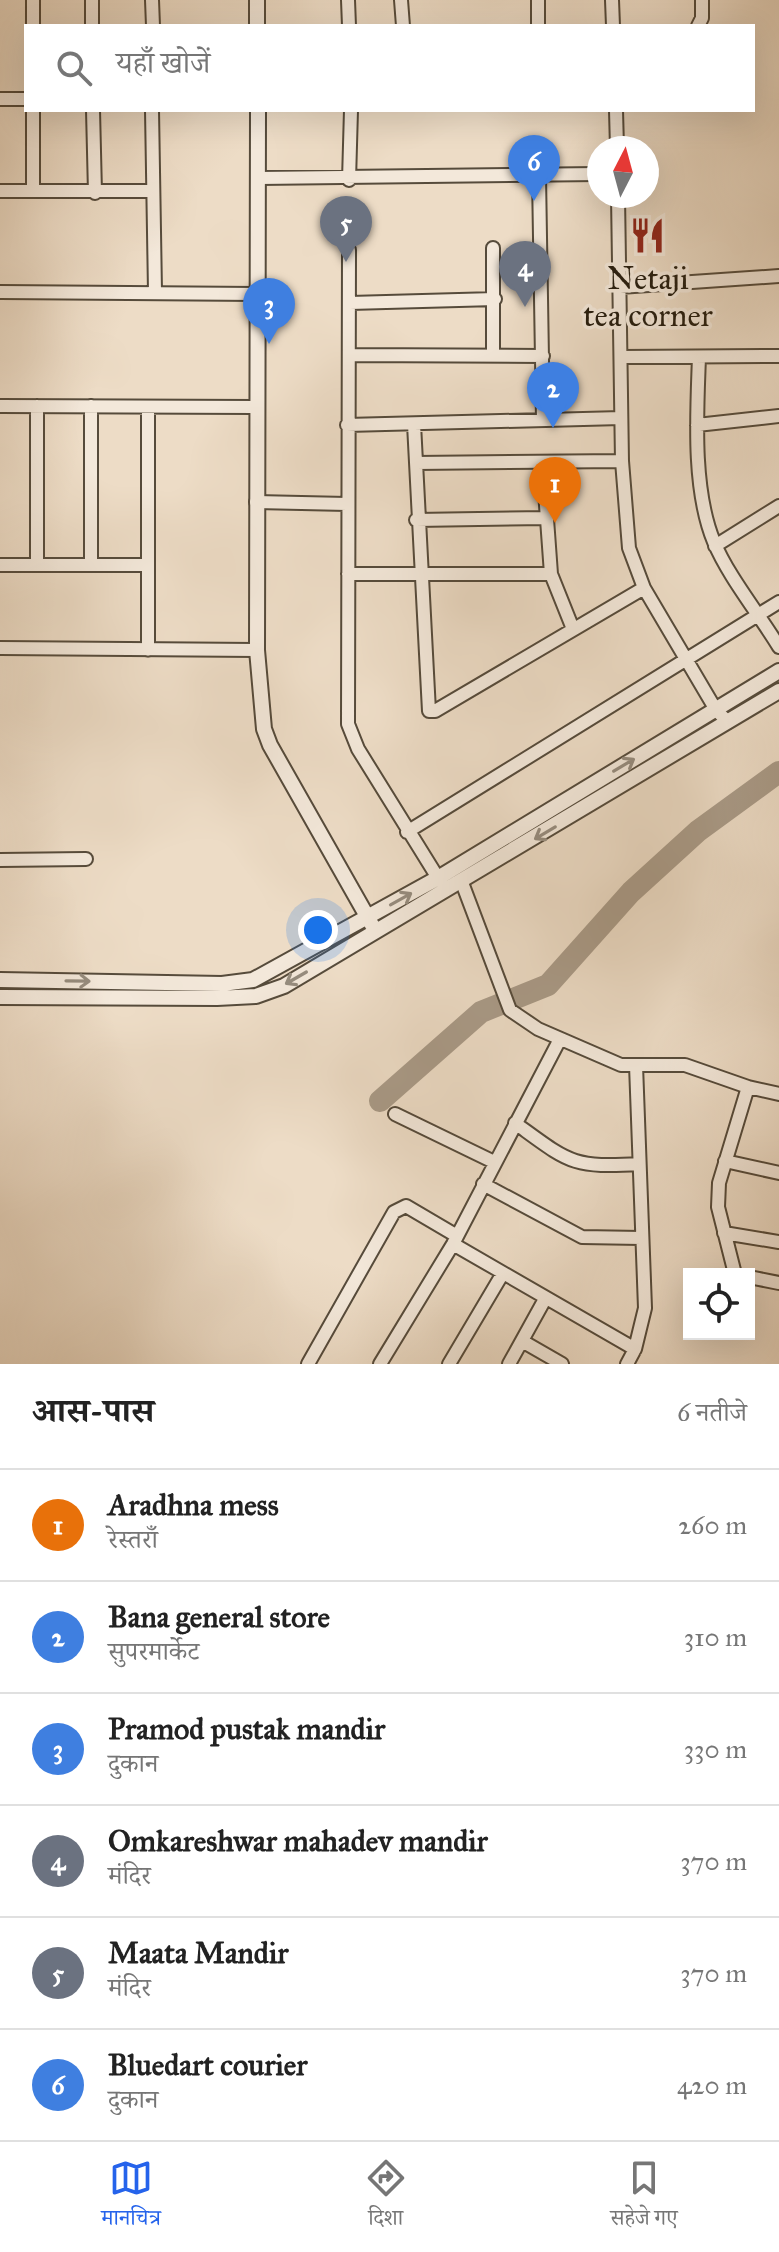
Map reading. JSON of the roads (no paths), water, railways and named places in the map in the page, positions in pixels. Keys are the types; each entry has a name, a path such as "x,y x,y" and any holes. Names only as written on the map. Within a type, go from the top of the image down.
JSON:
{"street":[{"path":"33,0 33,24"},
{"path":"92,0 92,24"},
{"path":"152,0 153,24"},
{"path":"257,0 257,24"},
{"path":"348,0 349,24"},
{"path":"401,0 403,24"},
{"path":"538,0 538,24"},
{"path":"612,0 613,24"},
{"path":"699,24 702,0"},
{"path":"0,99 24,99"},
{"path":"33,112 33,191"},
{"path":"93,112 95,193"},
{"path":"152,112 155,292"},
{"path":"258,112 255,407 257,650 264,729 366,918 377,931"},
{"path":"349,180 351,112"},
{"path":"616,112 617,136"},
{"path":"259,178 349,180 587,174"},
{"path":"539,176 543,420"},
{"path":"0,191 151,191"},
{"path":"618,208 622,461 629,548 644,588 716,710 728,722"},
{"path":"493,248 493,353"},
{"path":"349,250 348,724 358,749 438,878"},
{"path":"620,287 779,276"},
{"path":"0,292 258,294"},
{"path":"350,303 495,299"},
{"path":"349,355 493,353 543,356"},
{"path":"622,357 779,356"},
{"path":"699,357 697,425 706,521 715,546 779,647"},
{"path":"0,406 255,407"},
{"path":"37,406 37,565"},
{"path":"91,406 91,565"},
{"path":"148,407 148,650"},
{"path":"697,425 779,416"},
{"path":"347,425 621,418"},
{"path":"414,424 416,520 429,711 435,711 644,588"},
{"path":"416,463 622,461"},
{"path":"543,464 551,574 573,629"},
{"path":"256,502 347,504"},
{"path":"715,546 779,506"},
{"path":"416,520 546,518"},
{"path":"0,565 148,565"},
{"path":"348,574 551,574"},
{"path":"407,832 779,602"},
{"path":"0,648 257,650"},
{"path":"0,980 222,984 253,980 438,878 779,671"},
{"path":"0,997 256,996 284,986 779,691"},
{"path":"0,860 86,859"},
{"path":"461,880 510,1010 560,1039 621,1065 685,1065 748,1087 779,1094"},
{"path":"380,1364 455,1240 560,1039"},
{"path":"627,1364 635,1349 645,1308 636,1065"},
{"path":"733,1268 718,1207 725,1161 748,1087"},
{"path":"395,1114 494,1162"},
{"path":"515,1123 566,1159 580,1164 592,1167 639,1164"},
{"path":"725,1161 779,1173"},
{"path":"483,1184 582,1237 641,1238"},
{"path":"308,1364 394,1212 406,1206 503,1273 635,1349"},
{"path":"724,1233 779,1242"},
{"path":"449,1364 503,1273"},
{"path":"755,1278 779,1283"},
{"path":"509,1364 545,1299"},
{"path":"522,1341 562,1364"}],"waterway":[{"path":"380,1101 481,1012 548,985 631,892 698,831 779,772"}],"place":[{"name":"Bluedart courier","path":"534,201"},
{"name":"Netaji tea corner","path":"648,236"},
{"name":"Maata Mandir","path":"346,262"},
{"name":"Omkareshwar mahadev mandir","path":"525,307"},
{"name":"Pramod pustak mandir","path":"269,344"},
{"name":"Bana general store","path":"553,428"},
{"name":"Aradhna mess","path":"555,523"}]}
